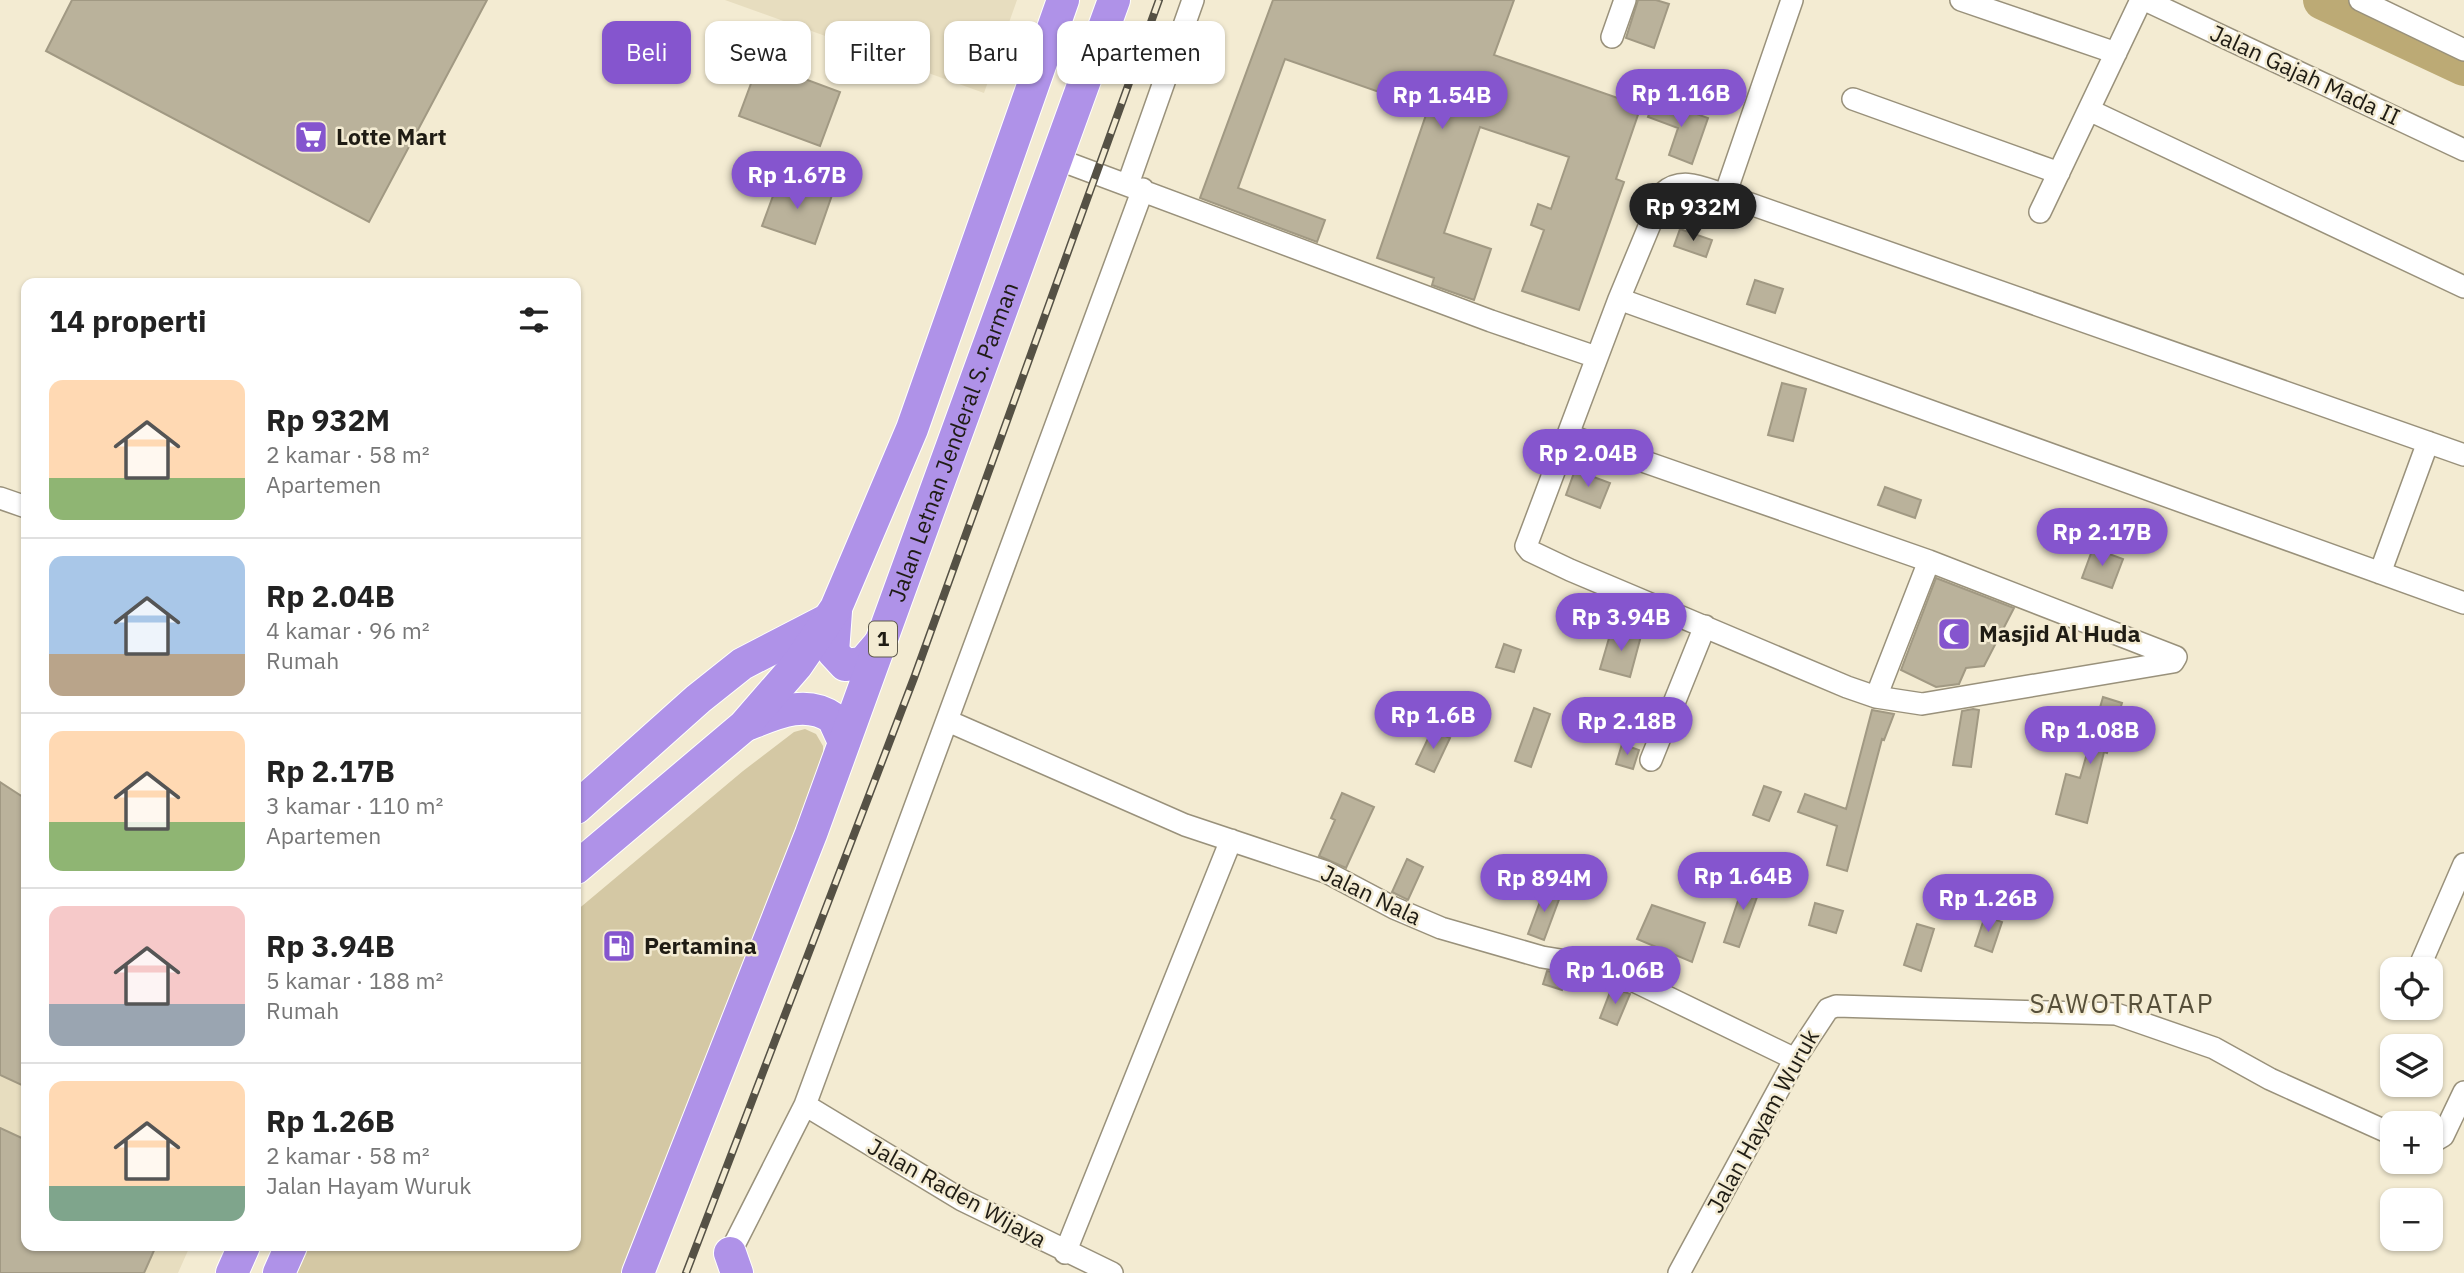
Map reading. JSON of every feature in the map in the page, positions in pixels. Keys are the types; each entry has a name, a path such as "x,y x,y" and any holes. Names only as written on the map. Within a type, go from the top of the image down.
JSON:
{"highway":[{"name":"Jalan Letnan Jenderal S. Parman","path":"581,864 744,726 797,665 832,614 912,429 1063,0"},
{"name":"Jalan Letnan Jenderal S. Parman","path":"638,1273 885,635 1114,0"},
{"path":"581,804 698,699 742,664 832,614 833,652 845,665 856,666 870,658 885,635"},
{"path":"744,726 786,711 811,708 833,718 844,742"},
{"path":"232,1273 242,1251"},
{"path":"279,1273 289,1251"}],"street":[{"path":"733,1263 805,1105 948,721 1135,187 1194,0"},
{"path":"1612,37 1625,0"},
{"path":"1725,195 1793,0"},
{"path":"1961,0 2116,53"},
{"path":"2040,212 2143,0"},
{"name":"Jalan Gajah Mada II","path":"2143,0 2464,150"},
{"path":"2360,0 2464,50"},
{"path":"1853,99 2059,173"},
{"path":"2089,110 2464,287"},
{"path":"1057,159 1596,357"},
{"path":"1568,435 1928,561 2173,653 2176,661 1922,704 1876,697 1530,551 1527,542 1596,357 1663,193 1672,185 1682,183 1725,195 2464,454"},
{"path":"1619,299 2464,603"},
{"path":"2381,573 2428,442"},
{"path":"0,498 21,505"},
{"path":"1876,697 1928,561"},
{"path":"1651,760 1704,626"},
{"name":"Jalan Nala","path":"948,721 1185,825 1326,872 1394,908 1441,928 1542,957 1585,964 1632,980 1795,1059"},
{"path":"1065,1253 1231,840"},
{"path":"2424,957 2464,864"},
{"name":"Jalan Hayam Wuruk","path":"1679,1273 1795,1059 1828,1009 1836,1006 2116,1014 2214,1048 2281,1085 2380,1129"},
{"path":"2456,1128 2464,1092"},
{"name":"Jalan Raden Wijaya","path":"805,1105 962,1200 1065,1253 1112,1273"}],"shaded area":[{"path":"725,0 1017,0 1010,21 944,21 944,79 930,74 930,21 825,21 825,36 811,31 811,21 783,21"},
{"path":"959,84 987,84 984,93"},
{"path":"805,729 816,734 823,746 823,765 688,1112 622,1273 285,1273 294,1251 581,1251 581,907 743,771 794,732"},
{"path":"0,901 21,915 21,1251 188,1251 178,1273 0,1273"}],"building":[{"name":"Lotte Mart","path":"72,0 487,0 369,222 46,51"},
{"path":"1273,0 1514,0 1494,55 1641,106 1616,179 1624,182 1579,310 1522,291 1544,230 1531,225 1538,204 1551,209 1569,157 1480,127 1444,233 1491,249 1474,300 1432,285 1434,278 1377,258 1428,109 1285,59 1238,188 1325,220 1317,242 1200,198"},
{"path":"1638,0 1656,0 1669,4 1654,48 1626,38"},
{"path":"811,81 840,92 820,146 739,116 751,84 811,84"},
{"path":"1655,99 1708,118 1692,164 1669,155 1678,128 1648,117"},
{"path":"780,177 832,195 815,244 762,226"},
{"path":"1680,229 1712,240 1706,257 1674,246"},
{"path":"1755,280 1783,289 1775,313 1747,304"},
{"path":"1782,383 1806,389 1793,441 1768,435"},
{"path":"1575,470 1610,483 1600,508 1566,495"},
{"path":"1885,487 1921,500 1915,518 1878,505"},
{"path":"2093,548 2123,559 2112,588 2082,578"},
{"name":"Masjid Al Huda","path":"1936,578 2014,608 1984,666 1966,668 1959,684 1936,687 1901,670"},
{"path":"1612,628 1641,636 1630,677 1600,669"},
{"path":"1504,644 1521,650 1514,672 1496,667"},
{"path":"2103,697 2122,703 2107,753 2104,752 2087,823 2056,814 2066,774 2080,778"},
{"path":"1534,708 1550,714 1531,767 1515,761"},
{"path":"1872,710 1894,714 1884,740 1882,739 1847,871 1827,865 1837,826 1798,812 1805,794 1846,809"},
{"path":"1979,710 1971,767 1953,765 1962,711"},
{"path":"1432,730 1450,738 1434,772 1416,764"},
{"path":"1622,744 1639,750 1633,769 1616,764"},
{"path":"0,782 21,796 21,1085 0,1075"},
{"path":"1764,786 1781,792 1769,821 1753,815"},
{"path":"1342,793 1374,807 1346,868 1319,856 1335,820 1331,818"},
{"path":"1563,858 1590,868 1582,890 1555,880"},
{"path":"1407,859 1423,867 1408,900 1392,892"},
{"path":"1746,877 1762,883 1739,947 1724,942"},
{"path":"1545,888 1561,894 1544,940 1528,934"},
{"path":"1815,903 1843,911 1836,933 1809,925"},
{"path":"1652,905 1705,923 1692,962 1637,939"},
{"path":"1985,916 2002,922 1992,952 1975,946"},
{"path":"1917,924 1934,929 1921,971 1904,965"},
{"path":"1547,971 1567,974 1562,990 1543,984"},
{"path":"1612,987 1630,994 1617,1025 1600,1018"},
{"path":"0,1128 21,1138 21,1251 154,1251 144,1273 0,1273"}],"waterway":[{"path":"2323,0 2464,66"}],"railway":[{"path":"686,1273 914,678 1159,0"}],"place":[{"name":"Lotte Mart","path":"311,137"},
{"name":"Masjid Al Huda","path":"1954,634"},
{"name":"Pertamina","path":"619,946"}],"district":[{"name":"SAWOTRATAP","path":"2122,1004"}]}
